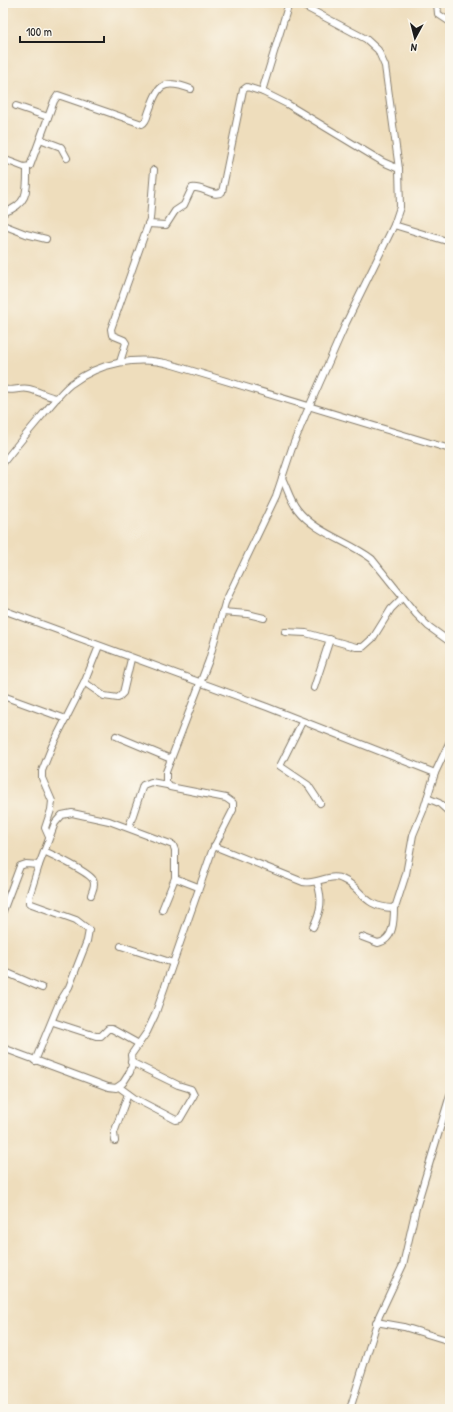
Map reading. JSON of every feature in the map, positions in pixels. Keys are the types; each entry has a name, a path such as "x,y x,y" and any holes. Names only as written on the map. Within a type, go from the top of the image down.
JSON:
{"street":[{"path":"263,92 289,3"},
{"path":"167,785 165,778 171,759 209,660 222,612 273,502 293,445 346,323 394,225 400,202 399,169 388,78 385,66 378,50 374,44 358,34 298,3"},
{"path":"437,3 438,14 450,22"},
{"path":"3,213 15,207 24,199 27,190 27,167 31,164 56,97 60,95 132,122 142,124 146,120 154,97 162,86 170,83 192,89"},
{"path":"148,224 166,225 175,211 184,205 192,188 197,188 216,194 222,192 243,90 247,87 263,92 287,104 383,162 399,169"},
{"path":"16,106 48,117"},
{"path":"40,139 61,147 67,158"},
{"path":"3,159 27,167"},
{"path":"120,362 126,343 124,340 112,335 111,329 148,224 154,170"},
{"path":"3,225 26,234 46,239"},
{"path":"394,225 450,242"},
{"path":"3,463 57,398 69,386 84,376 120,362 137,360 162,361 273,394 309,407 450,448"},
{"path":"3,389 29,389 57,398"},
{"path":"282,478 297,509 303,515 318,527 363,552 372,559 402,598 428,626 450,642"},
{"path":"285,632 306,633 356,647 363,647 373,638 392,608 402,598"},
{"path":"3,610 201,683 435,773"},
{"path":"222,612 248,614 264,618"},
{"path":"314,688 330,639"},
{"path":"49,837 45,828 52,810 52,801 42,778 42,772 99,646"},
{"path":"84,682 104,696 118,698 122,693 131,658"},
{"path":"3,696 66,720"},
{"path":"302,722 280,766 308,785 320,803"},
{"path":"116,736 171,759"},
{"path":"362,938 380,943 387,937 393,927 394,907 406,874 411,842 435,773 450,741"},
{"path":"119,1087 130,1072 131,1055 139,1044 155,1015 198,887 214,846 233,810 232,801 226,798 151,782 142,785 129,827"},
{"path":"427,798 439,803 450,813"},
{"path":"35,1061 59,1003 69,987 87,941 89,930 76,920 29,903 29,897 39,865 57,820 72,812 129,827 173,845 175,850 176,878 162,910"},
{"path":"214,846 302,882 317,882 333,878 342,879 372,903 388,908 394,907"},
{"path":"44,851 67,862 92,878 94,883 91,895"},
{"path":"3,911 20,866 26,864 39,865"},
{"path":"176,878 198,887"},
{"path":"313,927 320,912 322,901 317,882"},
{"path":"121,946 173,963"},
{"path":"3,971 42,988"},
{"path":"52,1022 96,1036 101,1036 108,1029 112,1029 139,1044"},
{"path":"3,1048 108,1087 119,1087 128,1094 178,1120 194,1095 191,1089 178,1085 131,1062"},
{"path":"115,1141 114,1133 128,1094"},
{"path":"350,1409 376,1322 403,1265 416,1208 450,1095"},
{"path":"376,1322 404,1327 450,1342"}]}
